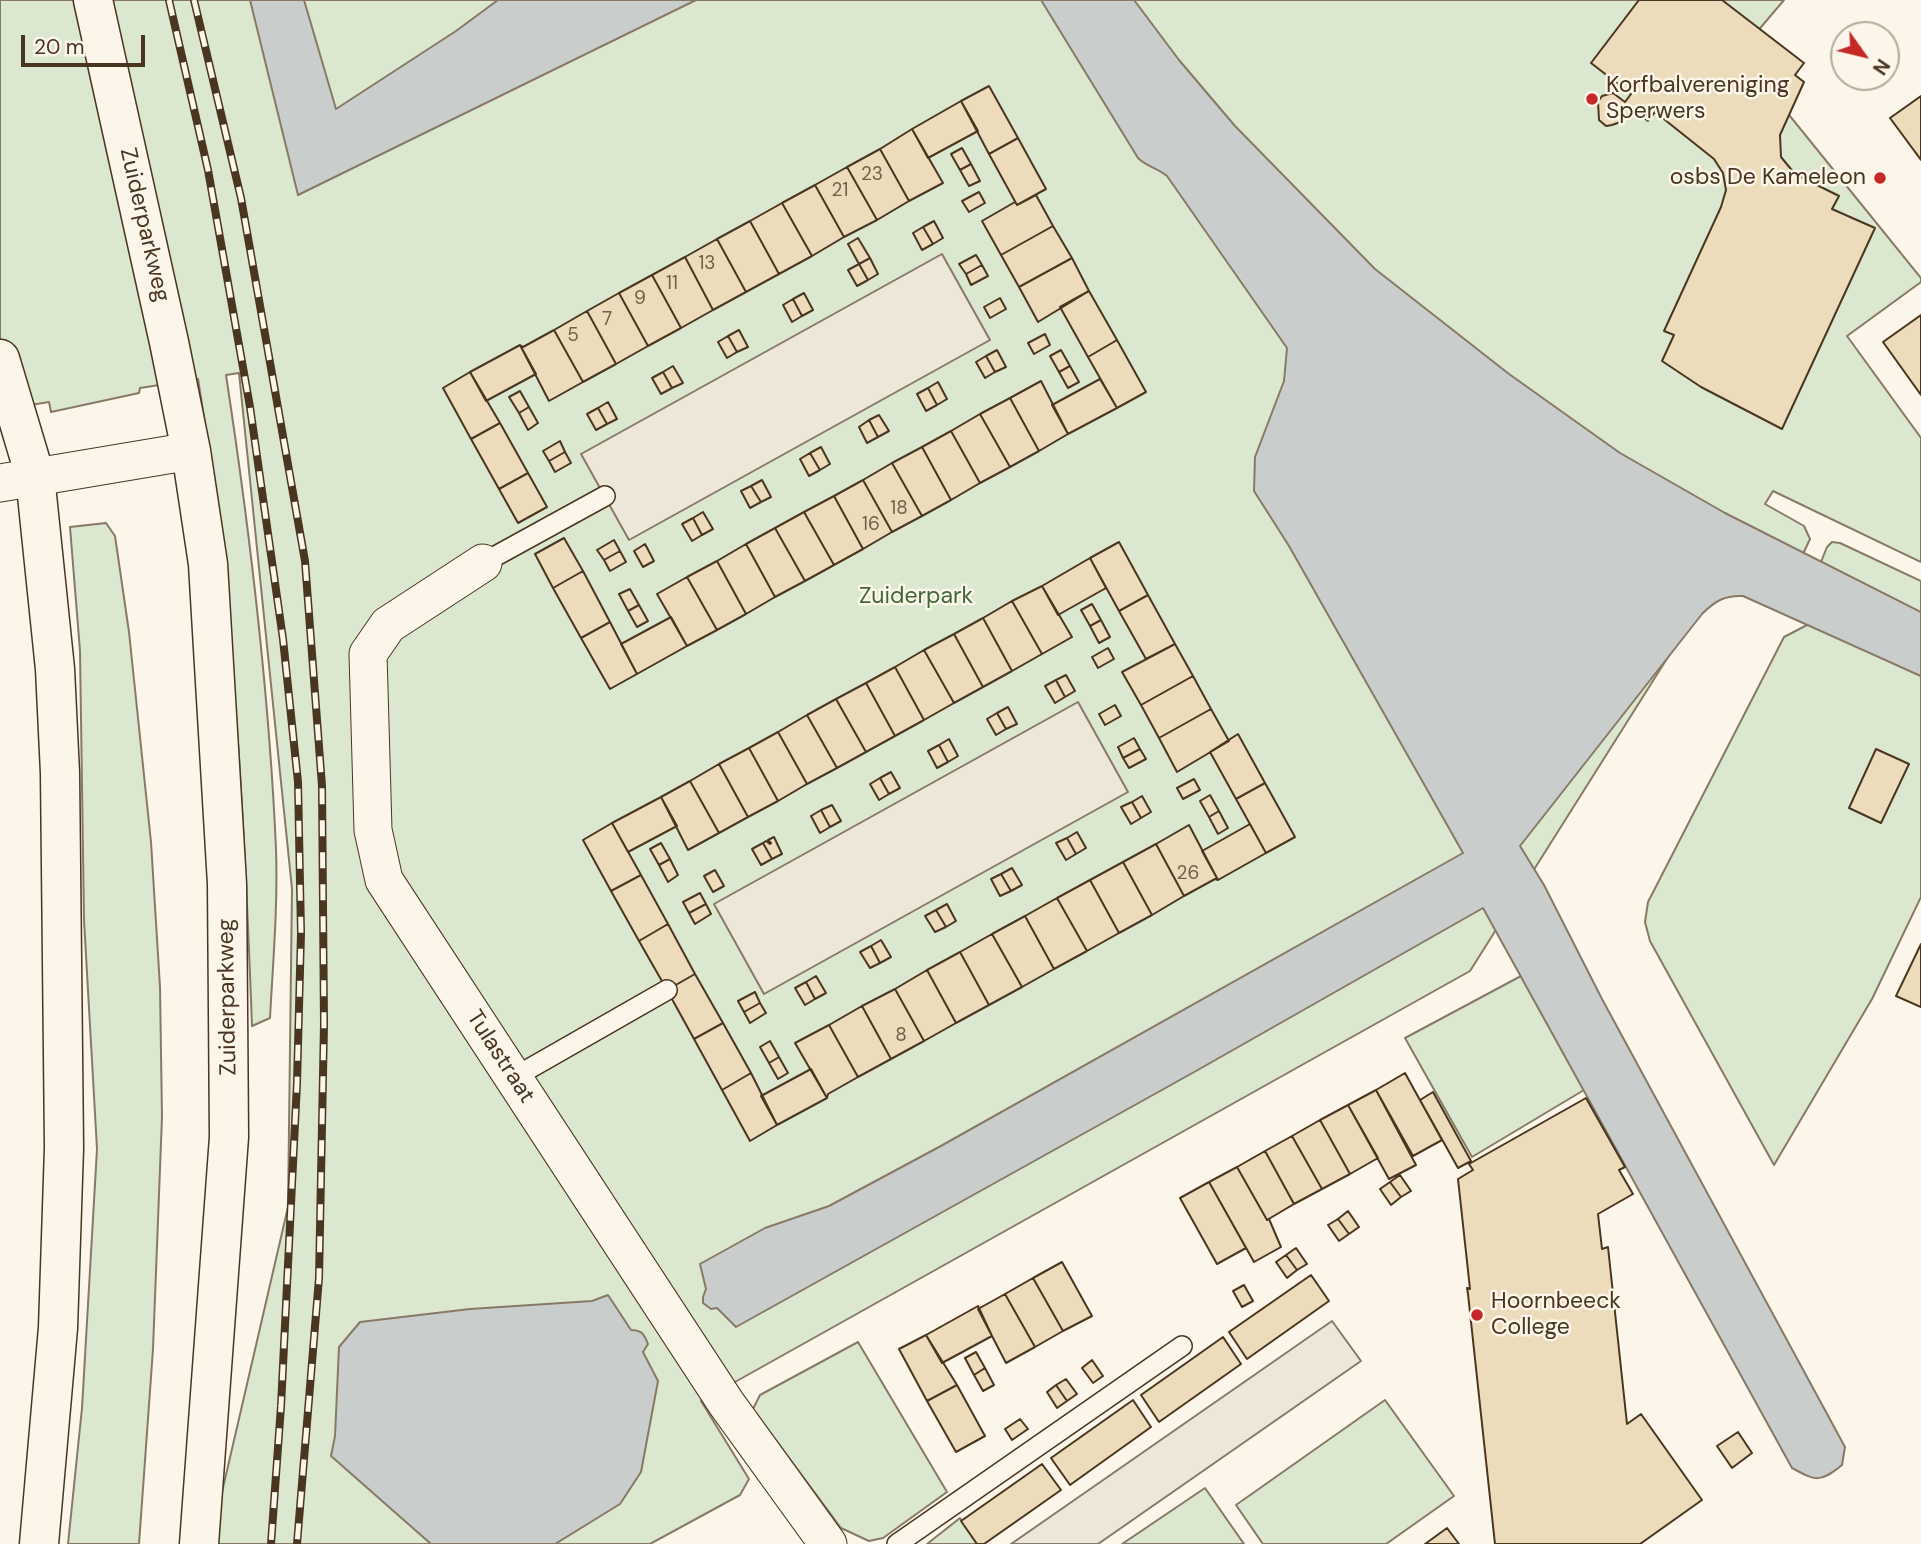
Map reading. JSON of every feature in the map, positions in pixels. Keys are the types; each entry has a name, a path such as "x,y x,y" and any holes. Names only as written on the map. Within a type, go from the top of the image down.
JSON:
{"main road":[{"name":"Zuiderparkweg","path":"93,0 163,309 191,451 208,564 227,884 229,1137 199,1544"},
{"path":"0,359 18,480 51,618 58,747 64,1148 58,1328 39,1544"}],"street":[{"path":"18,480 191,451"},
{"name":"Tulastraat","path":"483,563 388,625 368,654 373,830 384,880 726,1403 828,1544"}],"lane":[{"path":"483,563 605,496"},
{"path":"513,1078 667,990"},
{"path":"897,1544 1182,1346"}],"green space":[{"name":"Zuiderpark","path":"0,0 1784,0 1739,53 1921,278 1921,282 1847,336 1921,438 1921,562 1773,491 1765,504 1804,526 1810,539 1803,554 1750,527 1470,971 701,1401 749,1479 740,1495 650,1544 210,1544 288,1207 292,889 239,373 226,375 251,552 273,789 276,870 270,1018 252,1026 235,702 220,540 198,379 140,388 139,393 51,412 49,402 0,410"},
{"path":"106,523 115,536 129,632 151,842 160,987 162,1117 153,1349 139,1544 68,1544 82,1408 97,1149 84,920 80,651 70,527"},
{"path":"1832,542 1840,543 1921,581 1921,613 1821,562"},
{"path":"1809,624 1921,676 1921,897 1872,999 1774,1165 1650,941 1645,922 1648,902 1784,637"},
{"path":"1521,976 1584,1090 1472,1157 1405,1038"},
{"path":"858,1342 947,1492 883,1538 869,1541 841,1528 753,1409 760,1395"},
{"path":"1385,1400 1454,1496 1386,1544 1263,1544 1236,1505"},
{"path":"1205,1488 1244,1544 1122,1544"},
{"path":"960,1518 977,1544 927,1544"}],"shaded area":[{"path":"250,0 304,0 336,109 456,31 498,0 696,0 298,195"},
{"path":"1041,0 1134,0 1179,60 1235,126 1375,269 1509,374 1620,453 1725,513 1921,612 1921,676 1743,596 1716,602 1702,614 1520,846 1544,885 1602,999 1845,1447 1842,1465 1828,1475 1813,1478 1792,1468 1483,908 736,1327 717,1308 711,1309 703,1303 706,1289 700,1264 765,1228 829,1206 939,1147 1463,853 1289,546 1254,491 1255,457 1284,381 1287,348 1167,176 1138,158"},
{"path":"942,254 990,340 629,540 581,454"},
{"path":"1078,702 1128,792 764,994 714,904"},
{"path":"608,1295 631,1330 642,1333 645,1338 648,1344 643,1352 658,1381 641,1472 620,1504 555,1544 431,1544 331,1456 335,1436 339,1347 360,1322 470,1309 592,1301"},
{"path":"1332,1321 1361,1361 1098,1544 1011,1544"}],"building":[{"path":"1639,0 1722,0 1804,63 1795,75 1804,82 1780,135 1781,157 1795,174 1839,196 1832,209 1875,228 1782,429 1701,387 1662,361 1674,335 1664,331 1721,207 1726,190 1723,173 1714,159 1655,112 1648,121 1633,109 1623,121 1612,125 1606,126 1599,120 1598,102 1602,96 1613,93 1625,102 1631,94 1591,63"},
{"path":"989,86 1018,138 989,154 961,101"},
{"path":"1921,96 1921,160 1890,118"},
{"path":"961,101 978,131 928,158 912,129"},
{"path":"912,129 943,183 909,201 880,149"},
{"path":"1018,138 1046,189 1017,205 989,154"},
{"path":"962,148 971,164 960,170 951,154"},
{"path":"880,149 909,201 877,220 847,167"},
{"path":"971,164 980,181 969,186 960,170"},
{"path":"847,167 877,220 844,237 815,185"},
{"path":"815,185 844,237 812,256 782,203"},
{"path":"979,192 985,203 969,212 962,201"},
{"path":"1036,195 1053,226 1001,255 982,221 1015,202 1017,205"},
{"path":"782,203 812,256 779,274 750,221"},
{"path":"750,221 779,274 746,292 717,239"},
{"path":"934,221 943,238 933,244 923,227"},
{"path":"1053,226 1072,258 1019,287 1001,255"},
{"path":"923,227 933,244 922,250 913,233"},
{"path":"858,238 870,258 859,264 848,244"},
{"path":"717,239 746,292 713,310 685,257"},
{"path":"976,255 982,265 966,274 959,264"},
{"path":"685,257 713,310 681,328 652,275"},
{"path":"870,258 878,274 868,280 859,264"},
{"path":"1072,258 1089,291 1038,322 1019,287"},
{"path":"859,264 868,280 857,286 848,270"},
{"path":"982,265 988,276 971,285 966,274"},
{"path":"652,275 681,328 648,346 619,293"},
{"path":"1089,291 1117,340 1088,357 1060,307"},
{"path":"619,293 648,346 616,364 587,311"},
{"path":"804,293 813,310 802,316 793,299"},
{"path":"1000,298 1006,309 990,318 984,307"},
{"path":"793,299 802,316 792,322 783,305"},
{"path":"587,311 616,364 583,382 554,330"},
{"path":"1921,315 1921,395 1883,342"},
{"path":"554,330 583,382 549,401 520,345 523,347"},
{"path":"739,330 748,347 737,352 728,336"},
{"path":"1045,334 1050,345 1034,354 1028,343"},
{"path":"728,336 737,352 727,358 718,342"},
{"path":"1117,340 1146,392 1117,408 1088,357"},
{"path":"520,345 536,374 486,401 470,372"},
{"path":"997,350 1006,367 995,372 986,356"},
{"path":"1061,350 1070,366 1059,372 1050,356"},
{"path":"986,356 995,372 985,378 976,362"},
{"path":"673,366 683,383 672,388 663,372"},
{"path":"1070,366 1079,382 1068,388 1059,372"},
{"path":"470,372 500,423 471,439 443,388"},
{"path":"663,372 672,388 661,394 652,378"},
{"path":"1100,379 1117,408 1068,434 1052,405"},
{"path":"1041,381 1068,434 1039,451 1010,398"},
{"path":"938,382 947,399 937,405 928,388"},
{"path":"928,388 937,405 926,411 917,394"},
{"path":"520,391 529,407 519,413 509,397"},
{"path":"1010,398 1039,451 1010,467 980,414"},
{"path":"608,402 617,419 607,424 598,408"},
{"path":"529,407 538,423 528,430 519,413"},
{"path":"598,408 607,424 596,430 587,414"},
{"path":"980,414 1010,467 980,483 951,431"},
{"path":"879,415 889,431 878,437 869,420"},
{"path":"869,420 878,437 867,443 859,427"},
{"path":"500,423 528,473 499,489 471,439"},
{"path":"951,431 980,483 951,500 922,447"},
{"path":"560,441 565,452 549,461 543,451"},
{"path":"821,447 830,464 820,470 810,453"},
{"path":"922,447 951,500 922,516 892,463"},
{"path":"565,452 571,463 555,472 549,461"},
{"path":"810,453 820,470 809,476 800,459"},
{"path":"892,463 922,516 892,532 863,480"},
{"path":"528,473 547,507 518,523 499,489"},
{"path":"762,480 771,497 761,502 751,486"},
{"path":"863,480 892,532 863,549 834,496"},
{"path":"751,486 761,502 750,508 741,491"},
{"path":"834,496 863,549 834,565 804,512"},
{"path":"703,512 713,529 702,535 693,518"},
{"path":"804,512 834,565 805,581 775,528"},
{"path":"693,518 702,535 692,541 682,524"},
{"path":"775,528 805,581 775,597 746,544"},
{"path":"564,538 583,571 553,588 535,554"},
{"path":"614,540 620,551 604,560 597,550"},
{"path":"1119,542 1148,595 1119,611 1090,558"},
{"path":"645,544 654,561 643,567 634,551"},
{"path":"746,544 775,597 746,614 717,561"},
{"path":"620,551 626,562 610,571 604,560"},
{"path":"1090,558 1106,588 1058,615 1042,586"},
{"path":"717,561 746,614 717,630 687,577"},
{"path":"583,571 610,622 581,638 553,588"},
{"path":"687,577 717,630 687,646 657,594"},
{"path":"1042,586 1072,637 1042,654 1012,601"},
{"path":"630,589 639,605 628,611 619,594"},
{"path":"1148,595 1175,644 1146,659 1119,611"},
{"path":"1012,601 1042,654 1012,671 983,618"},
{"path":"1092,604 1101,620 1090,626 1081,610"},
{"path":"639,605 648,621 637,627 628,611"},
{"path":"671,617 687,646 637,674 621,644"},
{"path":"983,618 1012,671 983,687 954,634"},
{"path":"1101,620 1110,637 1099,643 1090,626"},
{"path":"610,622 637,674 610,689 581,638"},
{"path":"954,634 983,687 954,703 924,650"},
{"path":"1175,644 1193,676 1141,705 1122,672"},
{"path":"1108,648 1114,659 1098,668 1092,657"},
{"path":"924,650 954,703 924,720 895,667"},
{"path":"895,667 924,720 895,736 866,683"},
{"path":"1066,675 1075,691 1065,697 1056,680"},
{"path":"1193,676 1211,709 1159,738 1141,705"},
{"path":"1056,680 1065,697 1055,703 1045,686"},
{"path":"866,683 895,736 866,752 836,699"},
{"path":"836,699 866,752 837,768 807,715"},
{"path":"1115,705 1121,716 1105,725 1099,714"},
{"path":"1008,707 1017,724 1006,729 997,713"},
{"path":"1211,709 1229,741 1177,772 1159,738"},
{"path":"997,713 1006,729 996,735 987,719"},
{"path":"807,715 837,768 807,784 778,732"},
{"path":"778,732 807,784 778,801 749,748"},
{"path":"1238,734 1265,783 1236,799 1210,752"},
{"path":"1134,738 1140,749 1123,758 1118,747"},
{"path":"949,739 958,756 948,762 939,745"},
{"path":"939,745 948,762 937,768 928,751"},
{"path":"749,748 778,801 748,817 719,764"},
{"path":"1140,749 1146,759 1129,768 1123,758"},
{"path":"1876,749 1909,764 1881,823 1849,808"},
{"path":"719,764 748,817 719,833 690,781"},
{"path":"891,772 900,788 889,794 880,778"},
{"path":"880,778 889,794 879,800 870,784"},
{"path":"1194,779 1200,790 1183,799 1177,788"},
{"path":"690,781 719,833 688,850 661,797"},
{"path":"1265,783 1295,837 1266,853 1236,799"},
{"path":"1210,795 1219,811 1209,817 1200,801"},
{"path":"1142,796 1151,812 1141,818 1132,802"},
{"path":"661,797 677,826 628,852 612,823"},
{"path":"1132,802 1141,818 1131,824 1121,807"},
{"path":"832,805 841,821 830,827 821,810"},
{"path":"821,810 830,827 820,833 811,816"},
{"path":"1219,811 1228,828 1218,834 1209,817"},
{"path":"612,823 641,875 611,891 583,840"},
{"path":"1250,824 1266,853 1218,880 1202,851"},
{"path":"1189,825 1218,880 1215,879 1184,896 1156,844"},
{"path":"1077,832 1086,848 1076,854 1067,838"},
{"path":"774,837 782,854 772,859 763,843 766,841 770,844 768,840"},
{"path":"1067,838 1076,854 1066,860 1056,843"},
{"path":"661,843 670,859 659,865 650,849"},
{"path":"763,843 772,859 761,865 752,849"},
{"path":"1156,844 1184,896 1152,915 1123,862"},
{"path":"670,859 678,875 668,882 659,865"},
{"path":"1123,862 1152,915 1119,933 1090,880"},
{"path":"1012,868 1022,885 1011,891 1001,874"},
{"path":"715,870 724,886 713,892 704,876"},
{"path":"1001,874 1011,891 1000,896 991,879"},
{"path":"641,875 668,924 639,941 611,891"},
{"path":"1090,880 1119,933 1087,951 1057,898"},
{"path":"700,893 706,904 689,913 683,902"},
{"path":"1057,898 1087,951 1054,969 1025,916"},
{"path":"706,904 711,914 695,924 689,913"},
{"path":"947,904 956,921 946,927 936,910"},
{"path":"936,910 946,927 935,932 925,916"},
{"path":"1025,916 1054,969 1022,987 992,934"},
{"path":"668,924 695,974 667,990 639,941"},
{"path":"992,934 1022,987 989,1005 960,952"},
{"path":"881,940 891,957 880,963 871,946"},
{"path":"1921,944 1921,1007 1896,996"},
{"path":"871,946 880,963 870,968 860,952"},
{"path":"960,952 989,1005 956,1023 927,970"},
{"path":"927,970 956,1023 924,1041 895,989"},
{"path":"695,974 723,1023 694,1039 667,990"},
{"path":"816,976 826,993 815,999 806,982"},
{"path":"806,982 815,999 805,1005 795,988"},
{"path":"895,989 924,1041 891,1059 862,1006"},
{"path":"755,992 760,1003 744,1012 738,1001"},
{"path":"760,1003 766,1013 750,1023 744,1012"},
{"path":"862,1006 891,1059 858,1077 829,1025"},
{"path":"723,1023 751,1073 722,1090 694,1039"},
{"path":"829,1025 858,1077 828,1094 827,1098 795,1043"},
{"path":"770,1041 779,1057 769,1063 760,1047"},
{"path":"779,1057 788,1073 778,1079 769,1063"},
{"path":"811,1069 827,1098 777,1125 761,1096"},
{"path":"751,1073 777,1125 750,1141 722,1090"},
{"path":"1405,1073 1442,1140 1413,1156 1376,1090"},
{"path":"1376,1090 1416,1165 1389,1179 1348,1105"},
{"path":"1433,1092 1471,1161 1458,1168 1420,1100"},
{"path":"1586,1098 1625,1167 1619,1170 1633,1194 1598,1214 1602,1249 1608,1247 1627,1424 1641,1414 1702,1500 1640,1544 1495,1544 1458,1179 1473,1170 1469,1164"},
{"path":"1348,1105 1378,1158 1350,1174 1320,1120"},
{"path":"1320,1120 1350,1174 1322,1189 1292,1136"},
{"path":"1292,1136 1322,1189 1294,1204 1265,1151"},
{"path":"1265,1151 1294,1204 1267,1220 1237,1167"},
{"path":"1237,1167 1267,1220 1269,1219 1281,1247 1254,1262 1209,1182"},
{"path":"1400,1175 1411,1191 1401,1197 1390,1182"},
{"path":"1209,1182 1246,1248 1217,1264 1180,1198"},
{"path":"1390,1182 1401,1197 1391,1205 1380,1189"},
{"path":"1348,1211 1359,1227 1349,1234 1338,1219"},
{"path":"1338,1219 1349,1234 1339,1241 1328,1225"},
{"path":"1296,1248 1307,1264 1297,1270 1286,1255"},
{"path":"1286,1255 1297,1270 1287,1278 1276,1262"},
{"path":"1062,1262 1092,1316 1063,1331 1033,1278"},
{"path":"1311,1275 1329,1301 1247,1359 1229,1332"},
{"path":"1033,1278 1063,1331 1035,1347 1005,1294"},
{"path":"1244,1285 1253,1301 1242,1307 1233,1291"},
{"path":"1005,1294 1035,1347 1006,1363 978,1309"},
{"path":"978,1306 992,1336 942,1363 926,1335"},
{"path":"926,1335 957,1385 927,1401 899,1349"},
{"path":"1223,1337 1241,1364 1159,1422 1141,1395"},
{"path":"976,1352 985,1368 974,1375 965,1358"},
{"path":"1092,1360 1103,1376 1093,1383 1082,1368"},
{"path":"985,1368 994,1385 983,1391 974,1375"},
{"path":"1066,1379 1077,1394 1067,1401 1056,1385"},
{"path":"957,1385 985,1436 956,1452 927,1401"},
{"path":"1056,1385 1067,1401 1057,1408 1047,1392"},
{"path":"1133,1400 1151,1427 1070,1485 1051,1458"},
{"path":"1020,1419 1028,1429 1012,1440 1005,1429"},
{"path":"1738,1432 1752,1453 1732,1468 1717,1446"},
{"path":"1042,1464 1061,1490 984,1544 977,1544 961,1521"},
{"path":"1447,1528 1459,1544 1425,1544"}],"railway":[{"path":"169,0 208,170 250,407 283,639 298,782 301,933 297,1083 281,1406 271,1544"},
{"path":"194,0 241,198 305,561 322,786 324,1024 319,1278 297,1544"}],"place":[{"name":"Korfbalvereniging Sperwers","path":"1592,99"},
{"name":"osbs De Kameleon","path":"1880,178"},
{"name":"Hoornbeeck College","path":"1477,1315"}]}
